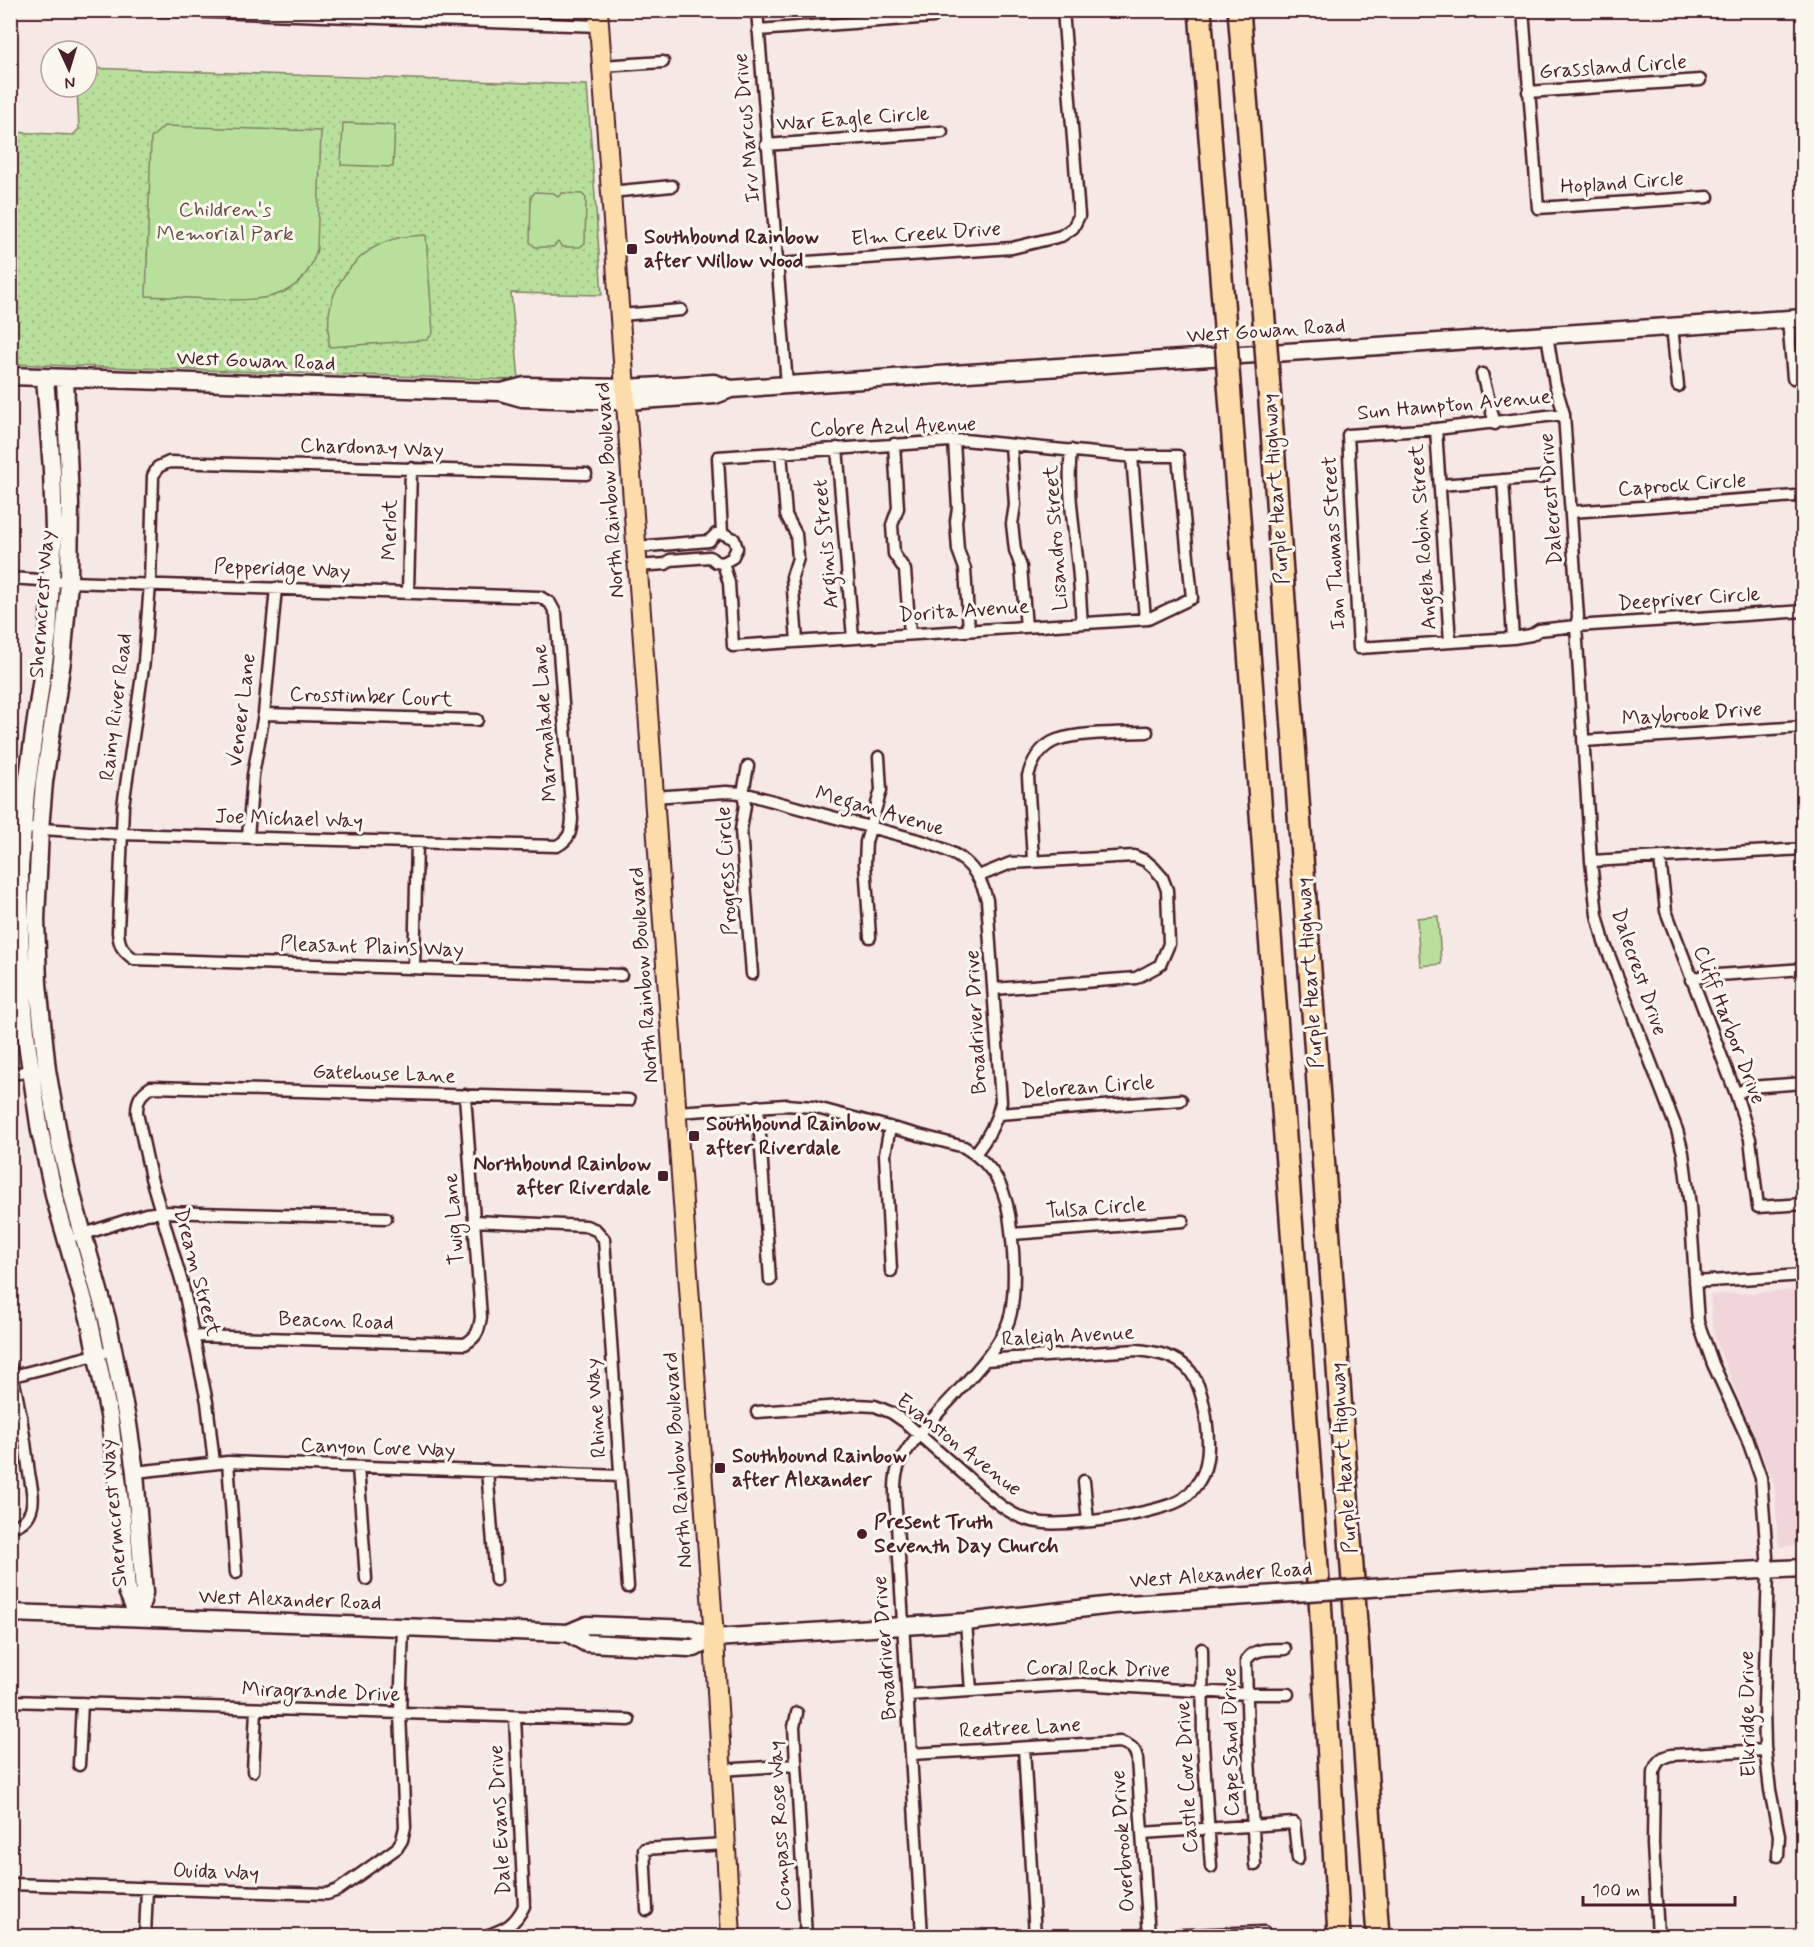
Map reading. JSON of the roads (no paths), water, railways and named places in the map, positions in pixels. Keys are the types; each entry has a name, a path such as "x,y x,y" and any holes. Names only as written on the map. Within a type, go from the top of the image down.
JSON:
{"highway":[{"name":"Purple Heart Highway","path":"1200,10 1319,1590 1339,1936"},
{"name":"Purple Heart Highway","path":"1239,10 1269,388 1378,1936"}],"main road":[{"name":"North Rainbow Boulevard","path":"599,19 714,1638 731,1936"}],"street":[{"path":"156,10 599,19"},
{"name":"Irv Marcus Drive","path":"757,10 787,385"},
{"name":"Elm Creek Drive","path":"778,264 1012,248 1061,236 1073,228 1079,216 1063,10"},
{"path":"1523,10 1528,92"},
{"path":"758,30 933,17"},
{"path":"602,66 663,62"},
{"name":"Grassland Circle","path":"1528,92 1700,80"},
{"name":"Hopland Circle","path":"1528,92 1538,208 1708,197"},
{"name":"War Eagle Circle","path":"766,145 942,132"},
{"path":"610,192 672,186"},
{"path":"621,315 681,310"},
{"path":"1793,378 1796,319"},
{"name":"West Gowan Road","path":"10,376 501,392 522,398 626,394 715,395 731,389 787,385 1796,319"},
{"path":"1672,326 1678,386"},
{"name":"Dalecrest Drive","path":"1547,334 1555,384 1564,414 1578,617 1576,626 1583,741 1597,915 1604,942 1677,1130 1683,1153 1698,1322 1713,1364 1747,1438 1761,1478 1768,1570"},
{"path":"1482,374 1495,424"},
{"name":"Shermcrest Way","path":"45,377 52,470 54,529 52,581 45,661 31,751 24,828 37,952 41,1021 40,1131 67,1239 106,1352 127,1591 138,1617"},
{"name":"Shermcrest Way","path":"24,828 47,759 63,651 69,582 70,513 65,378"},
{"name":"Sun Hampton Avenue","path":"1348,435 1495,424 1564,414"},
{"name":"Angela Robin Street","path":"1436,429 1450,642"},
{"name":"Ian Thomas Street","path":"1348,435 1359,648"},
{"path":"954,441 958,550 965,569 969,630"},
{"name":"Cobre Azul Avenue","path":"722,533 717,457 954,441 1132,456 1178,456 1191,598"},
{"path":"894,444 898,508 892,525 894,554 905,570 910,634"},
{"path":"1011,445 1015,505 1012,524 1015,550 1022,567 1026,627"},
{"name":"Arginis Street","path":"837,448 853,638"},
{"name":"Lisandro Street","path":"1071,450 1069,468 1072,522 1082,623"},
{"path":"781,452 786,515 796,534 798,550 792,577 796,641"},
{"path":"1132,456 1145,620"},
{"name":"Chardonay Way","path":"158,466 169,462 586,474"},
{"name":"Rainy River Road","path":"124,952 119,944 117,932 121,834 144,661 150,584 153,476 158,466"},
{"name":"Merlot","path":"408,593 411,468"},
{"path":"1440,485 1544,477"},
{"path":"1503,480 1513,638"},
{"name":"Caprock Circle","path":"1571,512 1796,496"},
{"path":"636,547 709,541 716,534 722,533 734,539 737,548 732,558 723,563 716,562 710,557 670,560 666,564 637,566"},
{"name":"Dorita Avenue","path":"723,563 729,583 733,646 1145,620 1191,598"},
{"name":"Pepperidge Way","path":"10,578 69,582 540,597 550,603"},
{"name":"Veneer Lane","path":"248,837 253,775 264,714 276,588"},
{"name":"Marmalade Lane","path":"550,603 556,614 572,819 571,832 566,841"},
{"name":"Deepriver Circle","path":"1359,648 1513,638 1531,635 1539,630 1576,626 1803,611"},
{"name":"Crosstimber Court","path":"264,714 477,720"},
{"name":"Maybrook Drive","path":"1583,741 1803,727"},
{"path":"1033,860 1029,776 1030,766 1036,756 1056,740 1076,736 1147,732"},
{"path":"870,937 865,863 867,842 881,790 879,757"},
{"name":"Progress Circle","path":"748,766 743,794 745,805 741,830 752,974"},
{"name":"Megan Avenue","path":"653,797 726,792 743,794 948,849 959,856 979,876"},
{"name":"Joe Michael Way","path":"24,828 121,834 417,843 557,846 566,841"},
{"path":"414,968 417,843"},
{"path":"1591,861 1803,849"},
{"path":"979,876 1011,863 1033,860 1134,856 1146,861 1154,868 1162,877 1167,890 1169,944 1160,965 1136,978 994,989"},
{"name":"Cliff Harbor Drive","path":"1660,858 1666,911 1736,1095 1750,1139 1758,1207 1803,1204"},
{"name":"Broadriver Drive","path":"922,1936 896,1490 899,1465 919,1435 985,1360 999,1340 1011,1313 1014,1272 1009,1204 998,1179 975,1154 984,1143 999,1114 1001,1102 987,900 979,876"},
{"name":"Pleasant Plains Way","path":"124,952 134,959 621,975"},
{"path":"1691,980 1702,976 1803,969"},
{"path":"10,1074 39,1071"},
{"name":"Shermcrest Way","path":"39,1071 83,1234 106,1352 135,1472 144,1593 138,1617"},
{"path":"1736,1095 1750,1087 1803,1083"},
{"name":"Gatehouse Lane","path":"141,1093 151,1086 629,1100"},
{"name":"Dream Street","path":"141,1093 137,1102 137,1113 151,1178 183,1286 207,1402 214,1463"},
{"name":"Twig Lane","path":"465,1095 481,1317 475,1339"},
{"name":"Delorean Circle","path":"999,1114 1181,1100"},
{"path":"676,1112 786,1104 813,1107 964,1148 975,1154"},
{"path":"758,1106 770,1280"},
{"path":"890,1127 885,1154 891,1272"},
{"path":"67,1239 146,1214 162,1212 386,1218"},
{"name":"Rhine Way","path":"474,1221 586,1226 596,1230 604,1239 628,1587"},
{"name":"Tulsa Circle","path":"1012,1234 1183,1221"},
{"path":"1695,1282 1803,1275"},
{"name":"Beacon Road","path":"194,1336 465,1344 475,1339"},
{"name":"Raleigh Avenue","path":"985,1360 1137,1350 1156,1352 1181,1362 1191,1372 1201,1391 1204,1408 1208,1447 1205,1468 1198,1483"},
{"path":"10,1526 16,1526 26,1520 32,1509 25,1438 12,1371 106,1352"},
{"name":"Evanston Avenue","path":"757,1412 856,1405 875,1406 892,1413 993,1500 1021,1518 1042,1523 1107,1519 1174,1504 1185,1497 1198,1483"},
{"path":"228,1462 236,1573"},
{"name":"Canyon Cove Way","path":"135,1472 228,1462 621,1476"},
{"path":"358,1467 366,1579"},
{"path":"487,1470 496,1580"},
{"path":"1084,1480 1088,1521"},
{"name":"West Alexander Road","path":"10,1613 568,1633 586,1643 694,1648 714,1638 966,1622 1113,1605 1536,1577 1681,1574 1803,1568"},
{"name":"Elkridge Drive","path":"1768,1570 1765,1750 1779,1836 1778,1856"},
{"path":"966,1622 972,1691"},
{"path":"400,1714 403,1627"},
{"name":"Castle Cove Drive","path":"1202,1649 1211,1867"},
{"name":"Cape Sand Drive","path":"1255,1865 1246,1661 1249,1654 1256,1651 1285,1649"},
{"name":"Coral Rock Drive","path":"908,1695 1081,1684 1248,1694 1288,1694"},
{"name":"Miragrande Drive","path":"10,1701 629,1720"},
{"path":"79,1765 82,1703"},
{"path":"253,1771 256,1710"},
{"name":"Compass Rose Way","path":"797,1713 794,1727 806,1936"},
{"name":"Ouida Way","path":"10,1884 327,1894 338,1890 398,1848 402,1840 405,1827 400,1714"},
{"name":"Dale Evans Drive","path":"486,1936 504,1930 518,1919 524,1906 515,1718"},
{"name":"Redtree Lane","path":"911,1754 1120,1742 1130,1746"},
{"name":"Overbrook Drive","path":"1130,1746 1137,1754 1149,1936"},
{"path":"1024,1748 1035,1936"},
{"path":"1658,1936 1653,1810 1654,1772 1659,1761 1671,1755 1765,1750"},
{"path":"720,1770 796,1765"},
{"path":"1142,1833 1294,1823 1298,1859"},
{"path":"647,1910 644,1849 725,1844"},
{"path":"145,1936 147,1889"},
{"path":"1163,1936 1264,1932"}],"place":[{"name":"Southbound Rainbow after Willow Wood","path":"632,249"},
{"name":"Southbound Rainbow after Riverdale","path":"694,1136"},
{"name":"Northbound Rainbow after Riverdale","path":"663,1176"},
{"name":"Southbound Rainbow after Alexander","path":"720,1468"},
{"name":"Present Truth Seventh Day Church","path":"862,1534"}],"park label":[{"name":"Children's Memorial Park","path":"225,222"}]}
